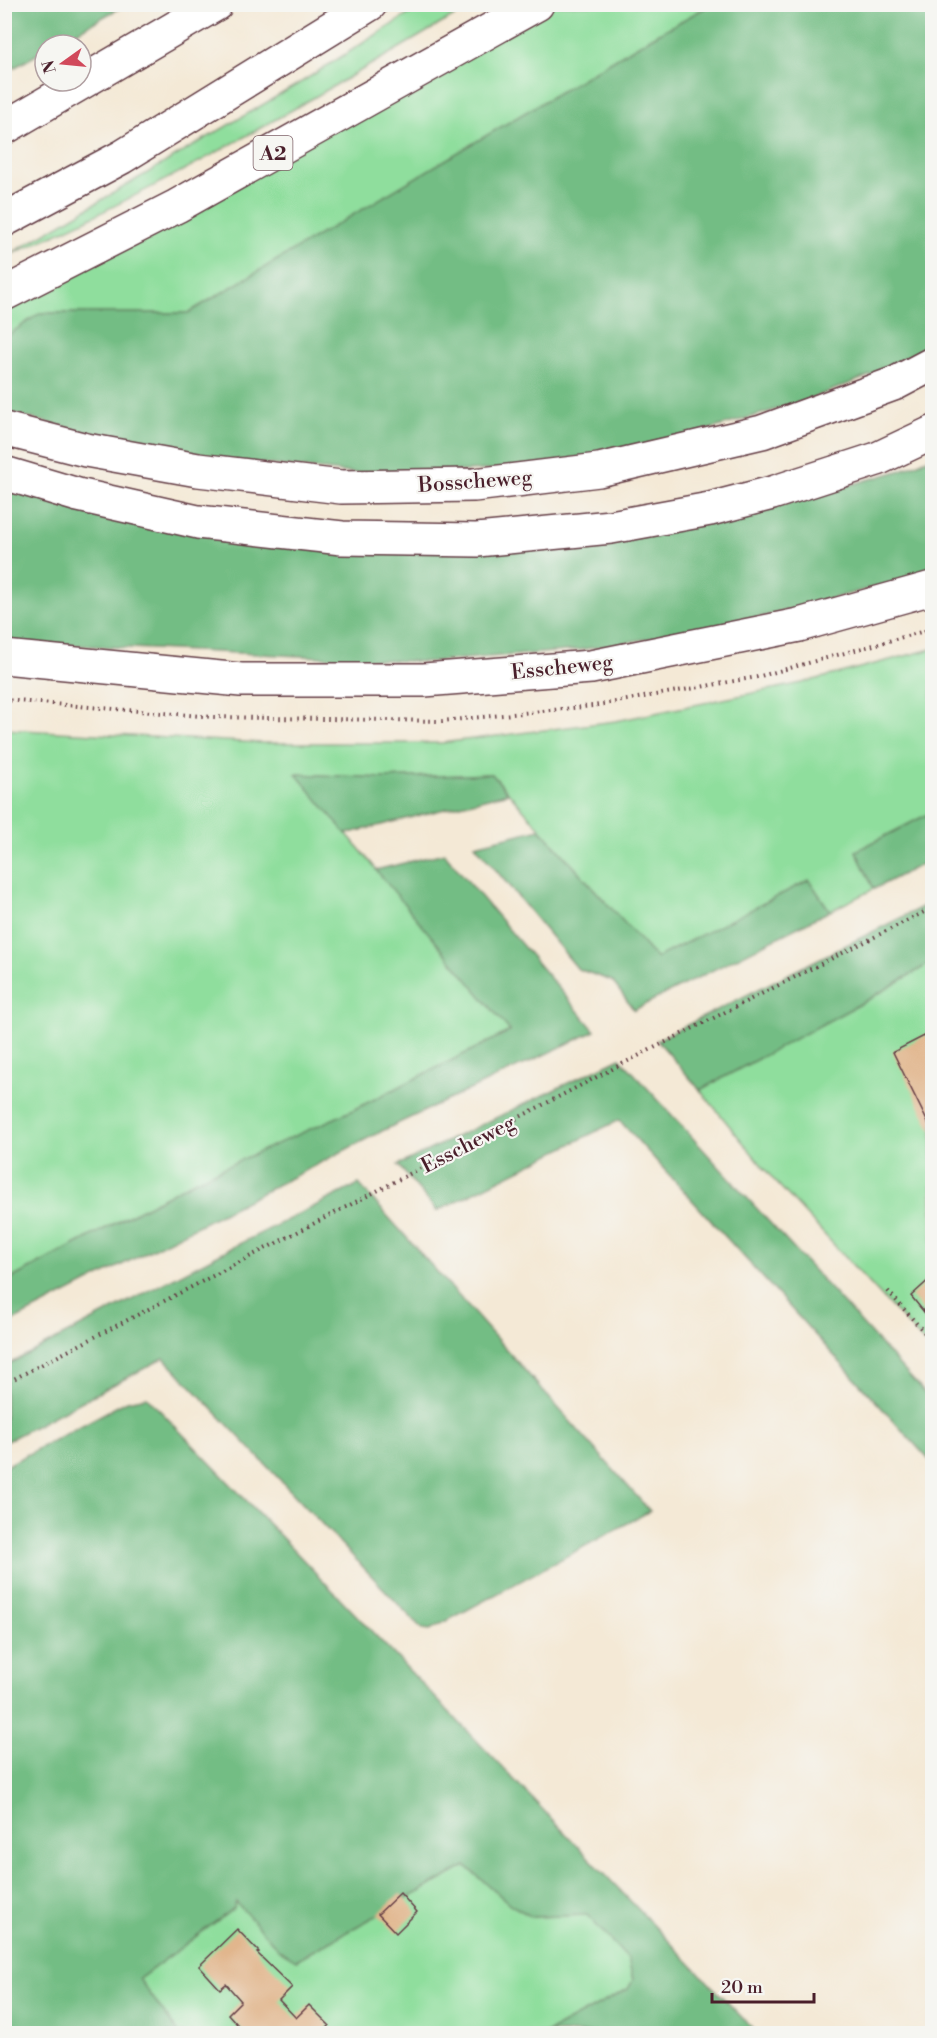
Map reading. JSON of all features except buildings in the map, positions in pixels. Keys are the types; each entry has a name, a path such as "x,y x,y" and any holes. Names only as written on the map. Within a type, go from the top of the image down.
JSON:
{"main road":[{"path":"4,128 216,4"},
{"path":"4,220 122,157 370,4"},
{"name":"A2","path":"4,294 177,206 537,4"},
{"name":"Bosscheweg","path":"4,429 86,450 220,473 341,487 474,485 599,470 762,432 896,383 933,364"},
{"path":"4,473 78,495 198,522 342,538 477,540 610,527 710,509 772,493 876,459 933,433"},
{"name":"Esscheweg","path":"4,657 242,680 424,680 591,667 799,625 933,588"}],"path":[{"name":"Esscheweg","path":"4,1383 620,1065 933,908"},
{"path":"888,1291 933,1341"}],"green space":[{"path":"5,4 125,4 75,33 33,33 33,57 5,73"},
{"path":"423,5 473,5 184,170 125,201 5,257 303,81"},
{"path":"549,5 710,5 647,40 188,313 40,313 5,338 5,300"},
{"path":"710,5 932,5 932,344 874,374 805,401 664,443 512,469 372,475 175,455 5,412 4,338 40,313 188,313 647,40"},
{"path":"932,457 932,572 774,614 702,630 579,650 427,662 5,642 5,486 202,534 720,522 902,470"},
{"path":"932,649 932,812 856,851 874,889 830,911 809,880 656,959 492,774 383,778 297,774 511,1031 351,1111 196,1180 5,1282 4,729 262,743 441,743 616,721 802,683"},
{"path":"296,774 383,778 492,774 508,793 346,834"},
{"path":"932,812 932,859 874,889 856,851"},
{"path":"540,829 656,958 809,880 830,911 634,1010 612,981 578,969 475,845"},
{"path":"444,853 595,1031 384,1130 5,1325 5,1282 196,1180 351,1111 510,1031 376,870"},
{"path":"932,902 932,962 869,999 700,1090 657,1040"},
{"path":"932,962 932,1351 773,1179 700,1090 869,999"},
{"path":"620,1058 932,1401 932,1463 619,1120 437,1211 398,1165"},
{"path":"359,1184 650,1511 430,1630 422,1629 164,1358 5,1442 5,1366"},
{"path":"147,1397 757,2033 547,2033 628,1989 633,1980 628,1959 587,1915 532,1917 511,1905 466,1866 296,1960 279,1950 236,1902 234,1908 139,1979 179,2033 5,2033 4,1467 127,1401"},
{"path":"466,1866 511,1905 532,1917 587,1915 628,1959 633,1980 628,1989 547,2033 179,2034 139,1979 234,1908 236,1901 296,1960"}]}
